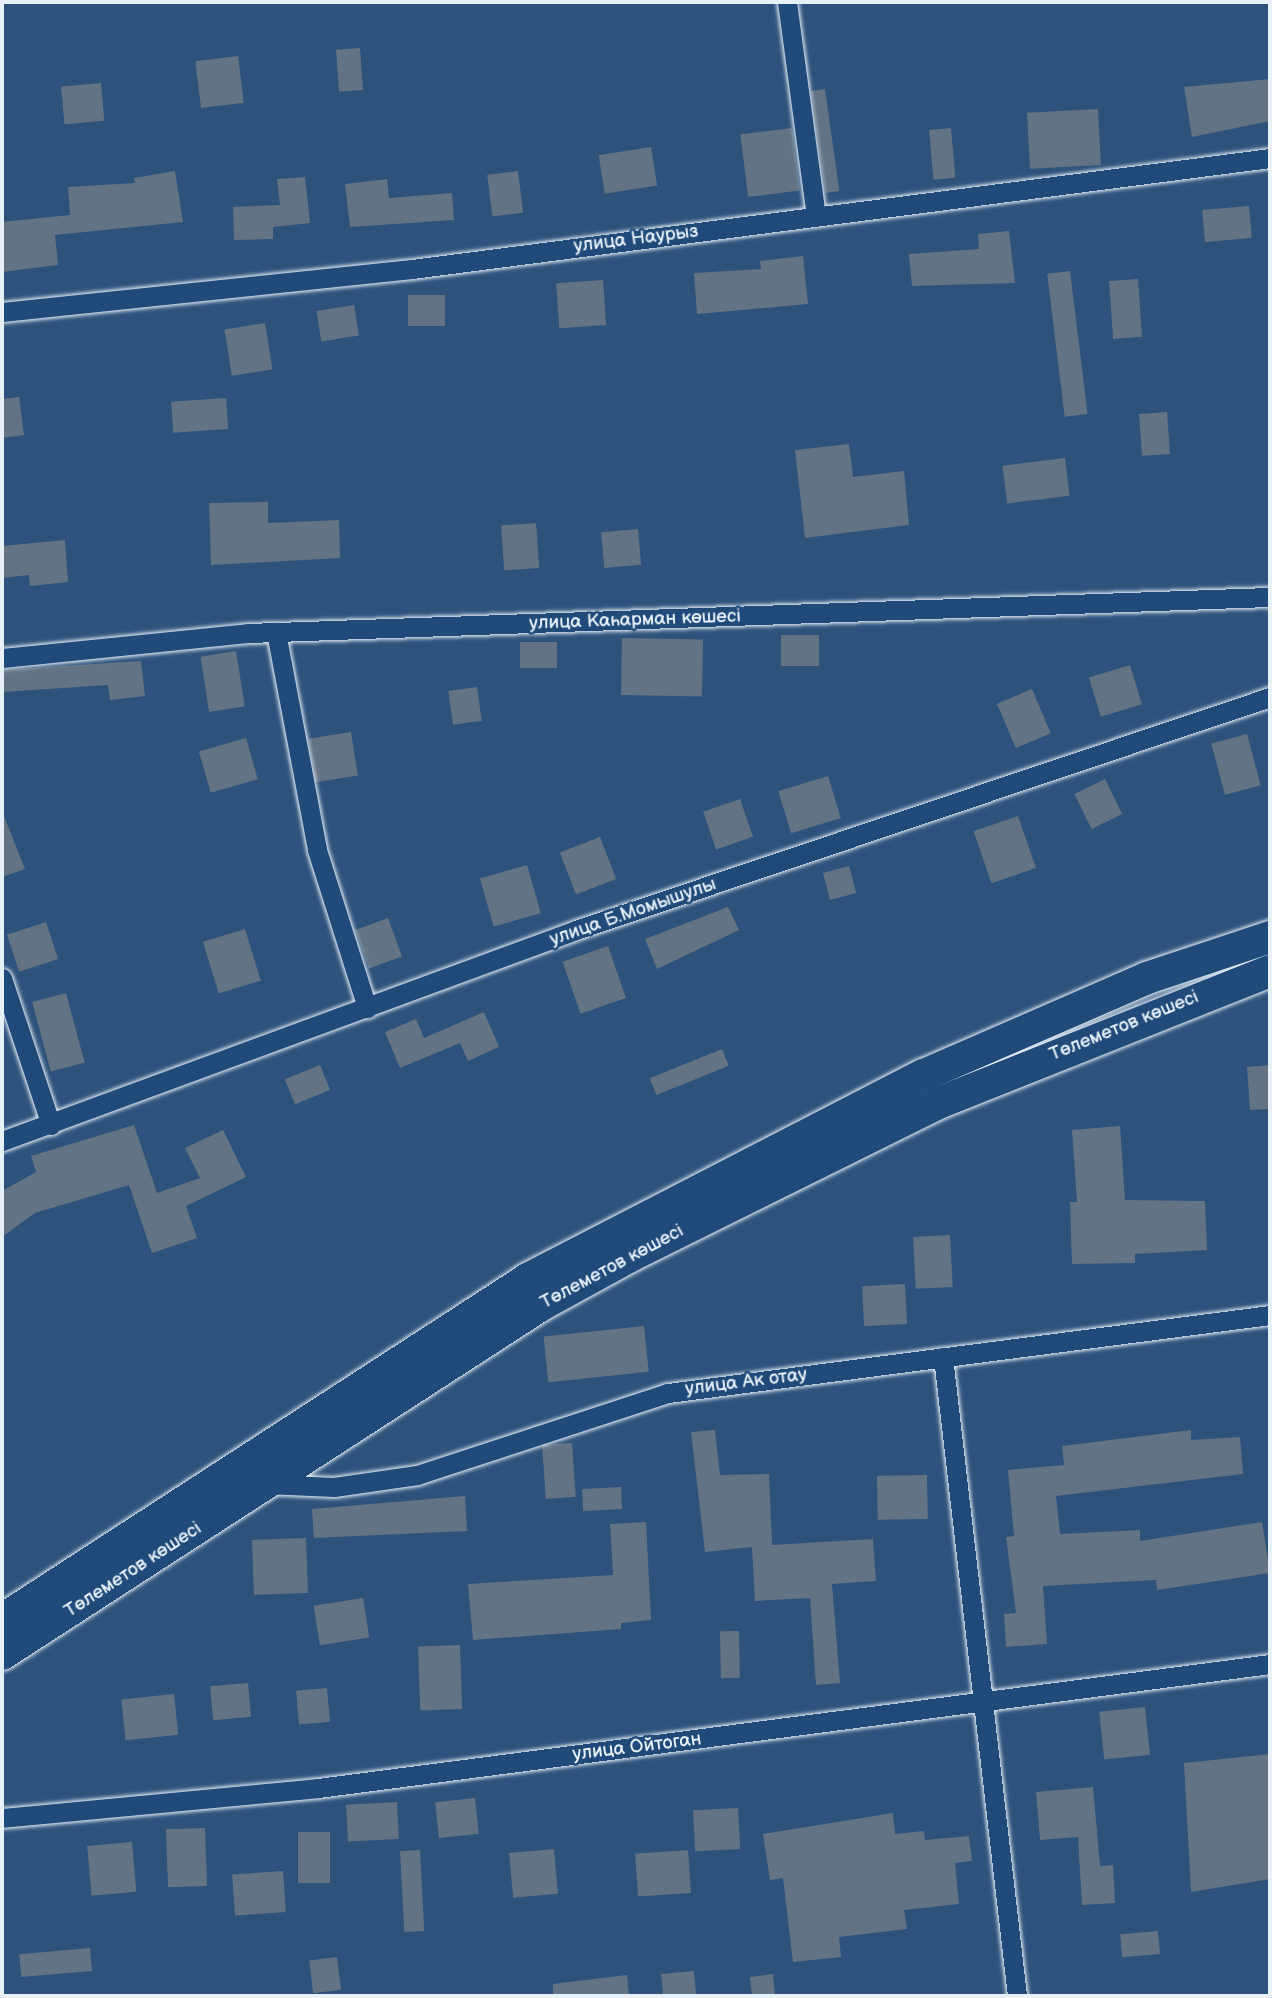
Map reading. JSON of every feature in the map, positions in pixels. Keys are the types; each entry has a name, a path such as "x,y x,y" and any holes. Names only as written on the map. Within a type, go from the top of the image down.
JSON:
{"main road":[{"name":"Төлеметов көшесі","path":"2,1619 244,1460 528,1279 806,1132 1058,1014 1270,937"},
{"name":"Төлеметов көшесі","path":"2,1654 541,1305 811,1163 1065,1049 1270,971"}],"street":[{"path":"788,2 816,216"},
{"name":"улица Наурыз","path":"2,312 412,269 1270,158"},
{"name":"улица Каһарман көшесі","path":"2,658 276,632 1270,597"},
{"path":"276,632 317,850 367,1008"},
{"name":"улица Б.Момышулы","path":"2,1142 576,930 1270,697"},
{"path":"2,978 51,1125"},
{"name":"улица Ак отау","path":"265,1485 334,1487 417,1475 668,1392 1270,1315"},
{"path":"943,1357 980,1703 1017,1996"},
{"path":"244,1460 265,1485"},
{"name":"улица Ойтоган","path":"2,1818 318,1788 1270,1664"}],"building":[{"path":"360,48 363,90 339,92 336,50"},
{"path":"238,56 244,103 201,108 195,61"},
{"path":"1270,79 1270,121 1192,137 1184,87"},
{"path":"101,83 104,121 64,124 61,86"},
{"path":"825,89 839,191 825,193 811,91"},
{"path":"1098,109 1101,165 1030,169 1027,113"},
{"path":"792,128 800,191 748,197 740,134"},
{"path":"951,128 955,178 933,180 929,130"},
{"path":"651,147 657,186 605,194 599,155"},
{"path":"175,171 183,222 55,235 58,265 2,272 2,222 70,215 68,187 135,183 134,178"},
{"path":"518,171 523,213 492,216 487,175"},
{"path":"305,177 310,223 273,227 273,239 234,240 233,207 280,205 277,179"},
{"path":"387,179 389,198 452,193 454,220 350,227 345,184"},
{"path":"1249,206 1252,238 1205,242 1202,210"},
{"path":"1009,231 1015,283 912,286 909,254 979,249 978,234"},
{"path":"803,256 808,304 697,314 694,273 761,269 760,261"},
{"path":"1070,271 1088,414 1065,417 1047,274"},
{"path":"1138,279 1142,337 1113,339 1109,281"},
{"path":"603,280 606,325 559,328 556,283"},
{"path":"408,295 445,295 445,326 408,326"},
{"path":"354,305 359,336 321,342 316,311"},
{"path":"265,323 272,369 232,376 225,329"},
{"path":"19,397 24,435 2,438 2,399"},
{"path":"226,398 228,429 173,433 171,402"},
{"path":"1167,412 1170,454 1142,456 1139,414"},
{"path":"849,444 853,477 904,471 909,525 805,538 795,450"},
{"path":"1065,458 1070,496 1007,503 1002,466"},
{"path":"268,502 268,523 339,520 340,558 211,565 209,503"},
{"path":"536,523 539,568 504,570 501,525"},
{"path":"638,529 641,565 604,568 601,532"},
{"path":"65,540 68,582 30,586 29,575 2,578 2,546"},
{"path":"781,635 819,635 819,666 781,666"},
{"path":"622,638 703,639 702,696 621,695"},
{"path":"520,642 557,642 557,668 520,668"},
{"path":"236,651 245,706 209,712 200,657"},
{"path":"141,661 145,696 110,700 108,685 2,692 2,670"},
{"path":"1130,665 1142,704 1101,717 1089,678"},
{"path":"477,687 482,721 453,725 448,691"},
{"path":"1032,689 1051,733 1016,748 997,704"},
{"path":"351,732 358,775 315,782 309,739"},
{"path":"1247,734 1261,785 1225,795 1211,744"},
{"path":"246,738 258,779 211,793 199,752"},
{"path":"828,776 841,818 791,833 778,791"},
{"path":"1105,779 1122,814 1092,829 1074,794"},
{"path":"740,799 753,837 716,850 703,812"},
{"path":"2,811 25,869 2,877"},
{"path":"1018,816 1036,868 991,883 974,831"},
{"path":"600,837 616,879 576,894 560,852"},
{"path":"527,865 541,913 494,927 480,879"},
{"path":"849,866 856,893 830,900 823,873"},
{"path":"728,907 739,930 657,969 645,939"},
{"path":"388,918 402,957 369,968 355,930"},
{"path":"46,922 58,959 19,972 7,935"},
{"path":"245,929 261,981 219,994 203,942"},
{"path":"608,946 626,998 581,1014 563,962"},
{"path":"66,993 85,1063 51,1072 32,1002"},
{"path":"484,1012 499,1047 468,1061 460,1043 400,1068 385,1032 416,1019 424,1038"},
{"path":"722,1049 729,1066 656,1095 650,1078"},
{"path":"320,1065 330,1090 295,1104 285,1079"},
{"path":"1270,1065 1270,1109 1250,1110 1247,1067"},
{"path":"134,1125 157,1193 200,1178 185,1148 223,1130 246,1177 186,1206 197,1238 152,1253 129,1185 35,1213 2,1237 2,1191 36,1172 31,1156"},
{"path":"1120,1126 1125,1200 1205,1201 1207,1250 1135,1254 1135,1263 1072,1264 1070,1202 1077,1202 1072,1130"},
{"path":"950,1235 953,1287 916,1289 913,1237"},
{"path":"905,1284 907,1324 864,1326 862,1286"},
{"path":"644,1326 649,1372 548,1382 544,1337"},
{"path":"715,1430 720,1475 769,1474 772,1545 873,1539 876,1581 832,1584 840,1683 816,1685 810,1598 755,1601 752,1547 705,1552 691,1432"},
{"path":"1191,1430 1191,1440 1240,1437 1243,1474 1056,1496 1060,1534 1140,1530 1140,1541 1262,1522 1270,1573 1157,1590 1156,1580 1043,1586 1047,1644 1006,1647 1004,1614 1016,1613 1006,1537 1014,1536 1008,1470 1064,1465 1062,1446"},
{"path":"572,1443 576,1497 546,1499 542,1445"},
{"path":"927,1475 928,1519 878,1520 877,1476"},
{"path":"621,1487 622,1509 583,1511 582,1489"},
{"path":"465,1496 467,1531 314,1538 312,1509"},
{"path":"646,1522 651,1620 621,1623 621,1629 473,1640 468,1584 613,1575 610,1524"},
{"path":"306,1538 308,1593 254,1595 252,1540"},
{"path":"363,1598 369,1638 320,1645 314,1606"},
{"path":"720,1631 739,1631 740,1678 721,1678"},
{"path":"460,1645 462,1709 420,1710 418,1646"},
{"path":"248,1683 251,1717 213,1720 210,1686"},
{"path":"327,1688 330,1722 299,1725 296,1691"},
{"path":"174,1694 178,1735 126,1740 121,1700"},
{"path":"1145,1707 1150,1755 1104,1760 1099,1712"},
{"path":"1270,1754 1270,1879 1191,1892 1184,1763"},
{"path":"1093,1787 1100,1866 1113,1865 1115,1903 1082,1905 1078,1837 1040,1840 1036,1792"},
{"path":"475,1798 479,1834 439,1838 435,1802"},
{"path":"397,1802 399,1839 348,1842 346,1805"},
{"path":"738,1808 740,1849 695,1851 693,1810"},
{"path":"893,1813 895,1834 924,1831 925,1840 969,1836 972,1861 955,1863 959,1904 904,1910 907,1929 839,1937 841,1957 793,1962 783,1878 770,1880 763,1834"},
{"path":"205,1828 207,1886 168,1887 166,1829"},
{"path":"298,1832 330,1832 330,1883 298,1883"},
{"path":"132,1842 136,1892 92,1896 87,1846"},
{"path":"554,1849 558,1894 513,1898 509,1853"},
{"path":"420,1850 424,1931 404,1932 400,1851"},
{"path":"688,1850 691,1893 638,1897 635,1854"},
{"path":"283,1871 286,1912 235,1915 232,1875"},
{"path":"1158,1931 1160,1954 1122,1957 1120,1934"},
{"path":"90,1948 92,1971 21,1977 19,1954"},
{"path":"337,1957 341,1990 313,1993 309,1960"},
{"path":"694,1971 696,1996 663,1996 661,1974"},
{"path":"773,1974 775,1996 752,1996 750,1977"},
{"path":"627,1975 629,1996 553,1996 553,1984"}]}
